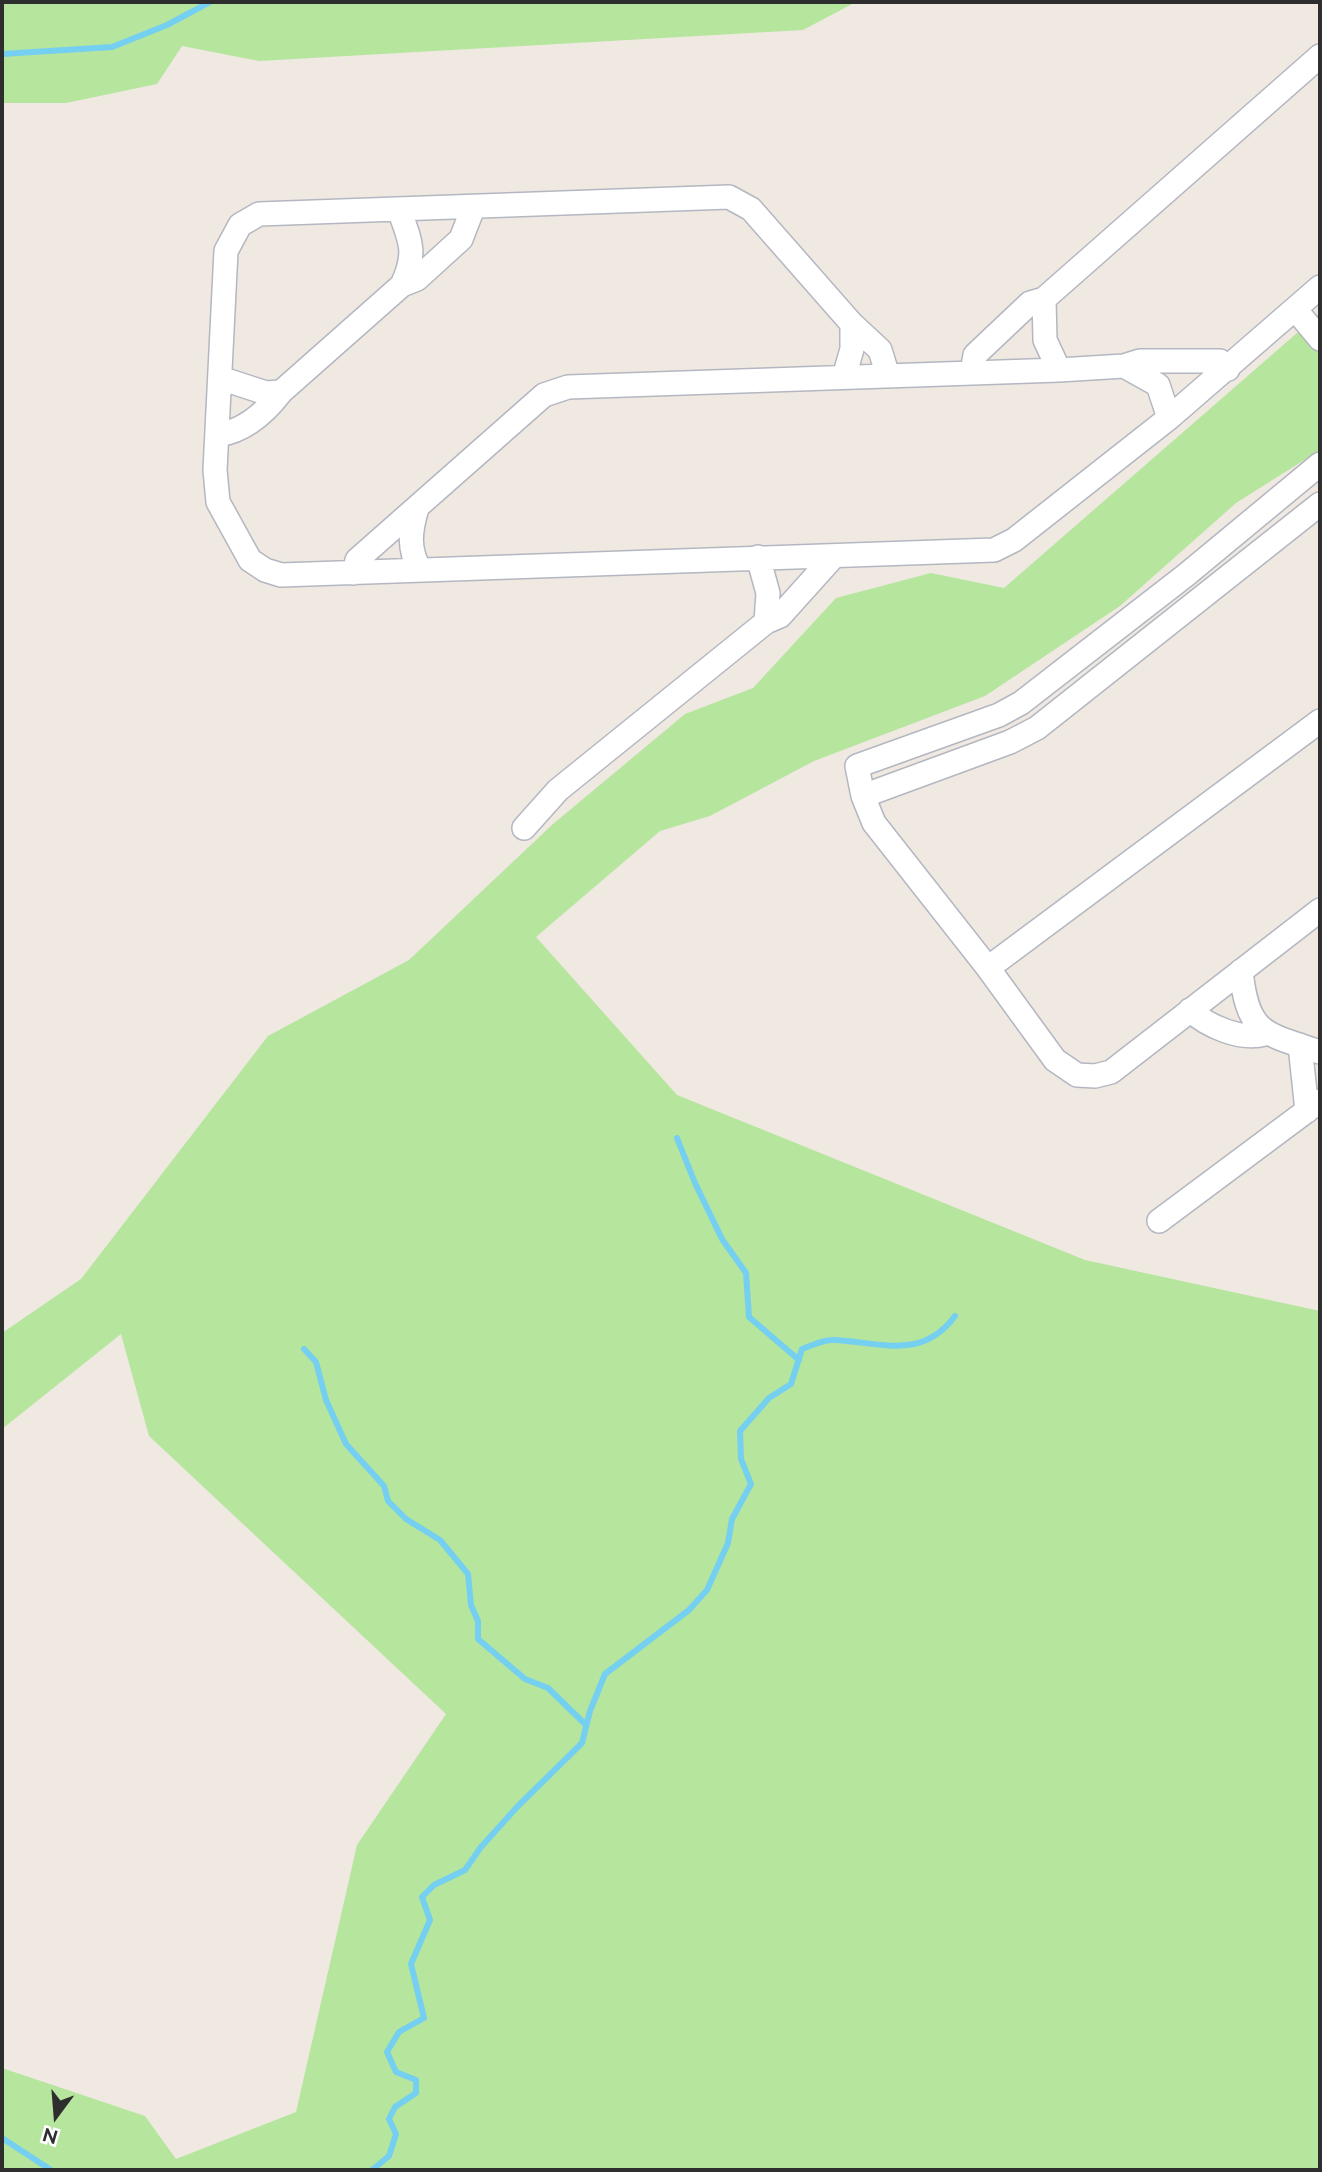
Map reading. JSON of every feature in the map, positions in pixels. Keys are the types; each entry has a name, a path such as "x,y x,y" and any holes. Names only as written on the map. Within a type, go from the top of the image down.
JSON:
{"street":[{"path":"972,372 975,355 1030,303 1044,299 1320,56"},
{"path":"888,376 880,351 852,324 760,218 751,209 729,197 259,214 240,225 226,251 215,470 218,502 250,560 265,570 281,575 994,550 1014,540 1170,418 1320,287"},
{"path":"218,435 236,432 271,406 281,392 402,285 417,279 461,239 474,208"},
{"path":"399,210 412,246 410,268 402,285"},
{"path":"1044,299 1045,340 1059,370"},
{"path":"1295,309 1320,340"},
{"path":"844,377 852,349 852,324"},
{"path":"354,573 357,560 544,395 568,387 1059,370 1124,366 1140,361 1220,360 1228,369"},
{"path":"1124,366 1158,385 1170,418"},
{"path":"220,378 267,393 281,392"},
{"path":"1320,464 1186,575 1021,703 999,715 857,766 863,796 874,823 988,968 1055,1060 1077,1075 1095,1076 1111,1072 1320,910"},
{"path":"863,796 1010,742 1037,728 1320,504"},
{"path":"417,508 410,538 412,555 420,570"},
{"path":"524,828 558,790 766,622 780,616 834,556"},
{"path":"758,557 768,593 766,622"},
{"path":"988,968 1320,721"},
{"path":"1241,971 1247,1011 1265,1034"},
{"path":"1159,1221 1314,1106 1310,1049 1265,1034 1253,1037 1204,1023 1189,1010"}],"green space":[{"path":"2,2 856,2 803,30 259,61 182,46 157,84 66,103 2,103"},
{"path":"1320,313 1320,450 1236,503 1120,606 985,696 814,761 710,816 660,831 536,937 677,1095 1085,1260 1320,1311 1320,2170 2,2170 2,2068 145,2116 176,2159 296,2112 357,1845 446,1714 149,1436 121,1334 2,1429 2,1333 81,1279 268,1036 409,960 553,824 685,714 753,688 836,598 931,573 1004,588"}],"waterway":[{"path":"2,54 112,47 167,25 210,2"},
{"path":"677,1138 722,1239 746,1273 749,1317 799,1360"},
{"path":"372,2170 389,2156 396,2134 389,2119 395,2107 416,2093 416,2080 396,2072 387,2052 399,2032 424,2018 411,1964 430,1920 422,1897 434,1885 465,1870 481,1847 518,1806 582,1743 590,1711 605,1674 689,1610 707,1590 728,1543 732,1519 751,1484 741,1459 740,1431 769,1398 791,1384 802,1349 830,1340 899,1346 914,1344 929,1339 955,1316"},
{"path":"304,1349 316,1362 326,1400 346,1444 384,1486 388,1501 406,1519 440,1540 468,1574 471,1605 478,1621 478,1639 525,1679 548,1688 586,1725"},
{"path":"2,2138 51,2170"}]}
